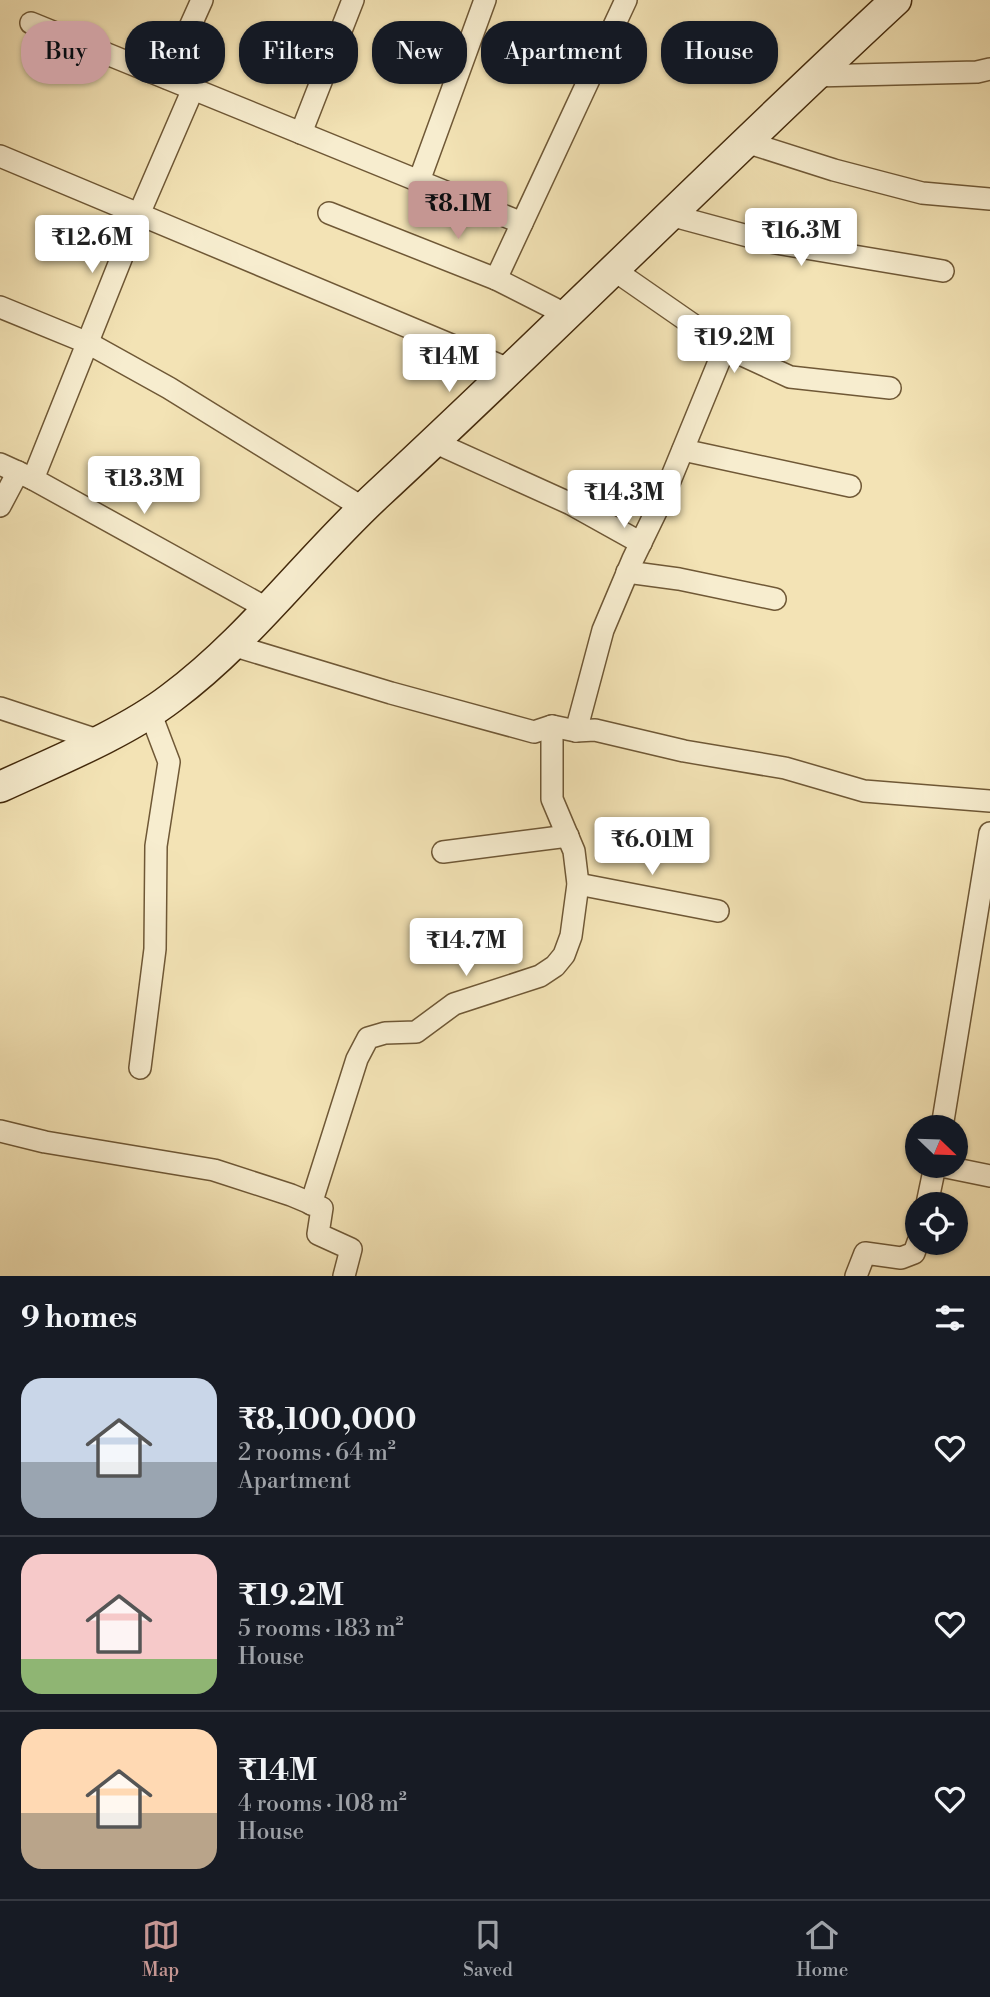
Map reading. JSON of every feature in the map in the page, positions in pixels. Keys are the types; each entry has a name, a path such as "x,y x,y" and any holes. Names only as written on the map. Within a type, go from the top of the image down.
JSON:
{"street":[{"path":"193,21 202,0"},
{"path":"301,133 353,0"},
{"path":"419,181 485,0"},
{"path":"496,279 626,0"},
{"path":"0,787 150,712 169,701 203,673 268,609 363,508 511,370 896,0"},
{"path":"814,76 977,72 990,69"},
{"path":"181,84 522,223"},
{"path":"0,506 88,343 139,214 193,89"},
{"path":"746,142 834,170 922,193 990,199"},
{"path":"0,156 511,370"},
{"path":"329,213 496,279 567,315"},
{"path":"670,215 770,242 943,271"},
{"path":"614,270 724,347 790,377 890,388"},
{"path":"0,307 88,343 178,394 363,508"},
{"path":"576,731 603,630 665,493 724,347"},
{"path":"434,442 571,503 641,543"},
{"path":"683,450 850,486"},
{"path":"17,471 268,609"},
{"path":"627,572 679,579 775,599"},
{"path":"232,645 391,693 534,732 552,726 576,731 595,730 684,751 785,768 864,791 990,801"},
{"path":"0,708 97,740"},
{"path":"140,1068 155,949 156,846 169,762 150,712"},
{"path":"311,1204 357,1059 369,1038 385,1033 416,1032 454,1004 540,976 555,966 564,955 571,936 578,884 574,851 556,814 552,799 552,726"},
{"path":"945,1115 983,931 990,833"},
{"path":"443,852 568,836"},
{"path":"578,884 718,911"},
{"path":"0,1131 45,1142 214,1170 322,1208 318,1234 351,1249 344,1276"},
{"path":"968,1172 990,1176"},
{"path":"856,1276 865,1253 901,1258 908,1255"}]}
